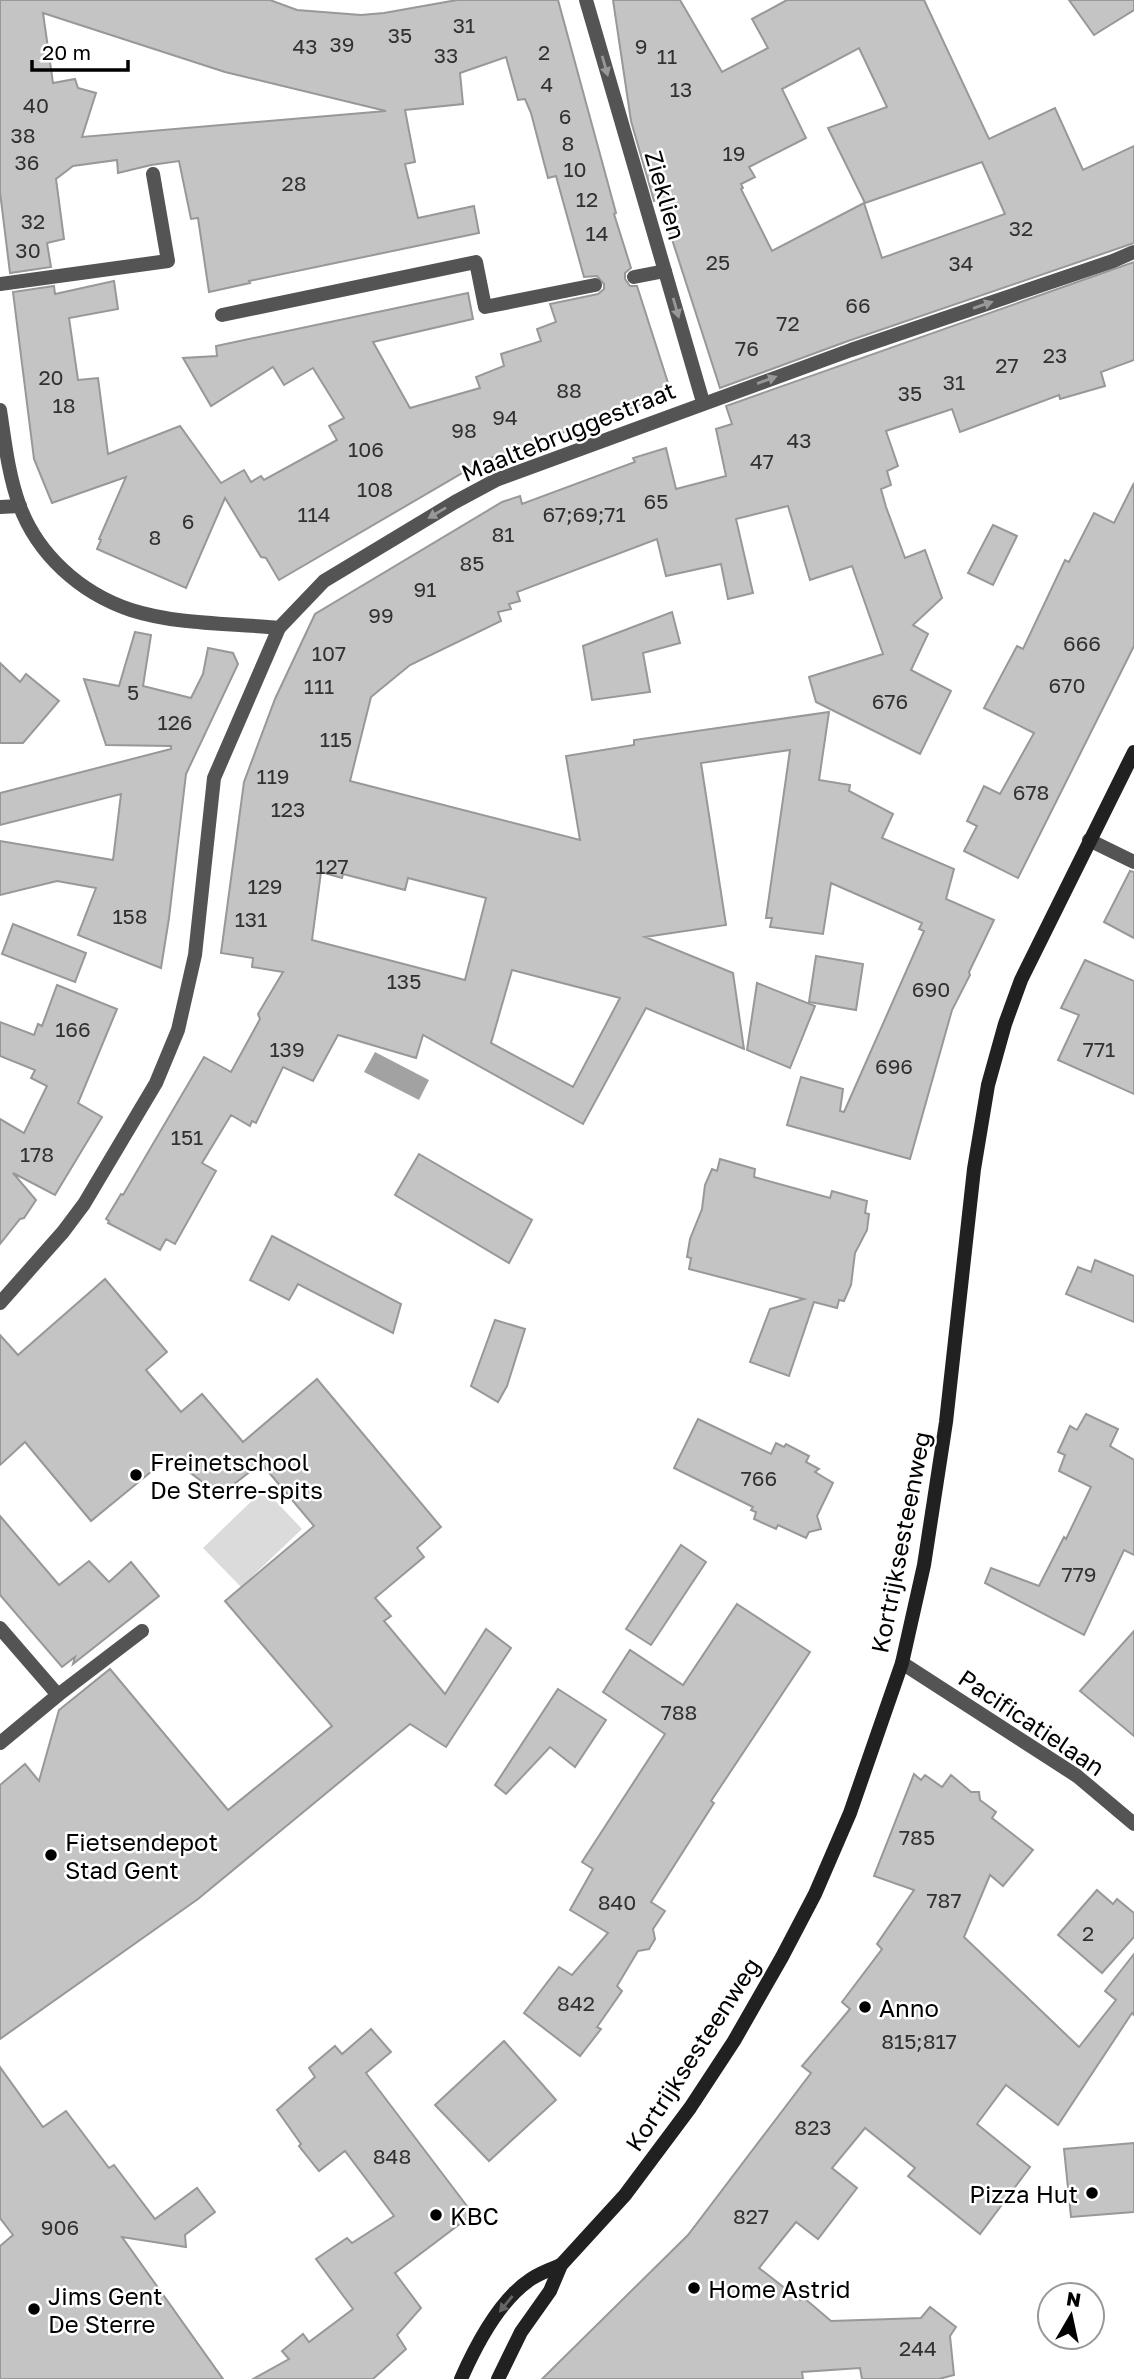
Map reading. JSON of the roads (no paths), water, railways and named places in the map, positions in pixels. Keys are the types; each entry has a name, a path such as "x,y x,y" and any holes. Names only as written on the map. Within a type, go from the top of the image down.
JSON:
{"main road":[{"name":"Kortrijksesteenweg","path":"498,2379 521,2332 550,2291 561,2265 625,2195 690,2108 734,2041 815,1894 850,1813 902,1663 924,1565 946,1422 974,1170 988,1085 1004,1024 1021,980 1134,752"},
{"name":"Kortrijksesteenweg","path":"461,2379 497,2315 514,2294 531,2279 561,2265"}],"street":[{"name":"Zieklien","path":"586,0 703,402"},
{"path":"0,284 168,261 153,174"},
{"name":"Maaltebruggestraat","path":"0,1303 84,1205 156,1083 178,1030 195,956 214,778 279,628 324,581 496,480 703,402 1134,252"},
{"path":"222,315 476,262 485,307 595,285"},
{"path":"634,277 665,271"},
{"path":"0,410 8,467 20,506 36,541 65,572 97,596 132,610 174,618 279,628"},
{"path":"0,508 20,506"},
{"path":"1090,840 1134,862"},
{"path":"0,1628 58,1695"},
{"path":"0,1743 142,1631"},
{"name":"Pacificatielaan","path":"902,1663 1077,1776 1134,1824"}],"place":[{"name":"Freinetschool De Sterre-spits","path":"136,1475"},
{"name":"Fietsendepot Stad Gent","path":"51,1855"},
{"name":"Anno","path":"865,2007"},
{"name":"Pizza Hut","path":"1092,2193"},
{"name":"KBC","path":"436,2215"},
{"name":"Home Astrid","path":"694,2288"},
{"name":"Jims Gent De Sterre","path":"34,2309"}]}
